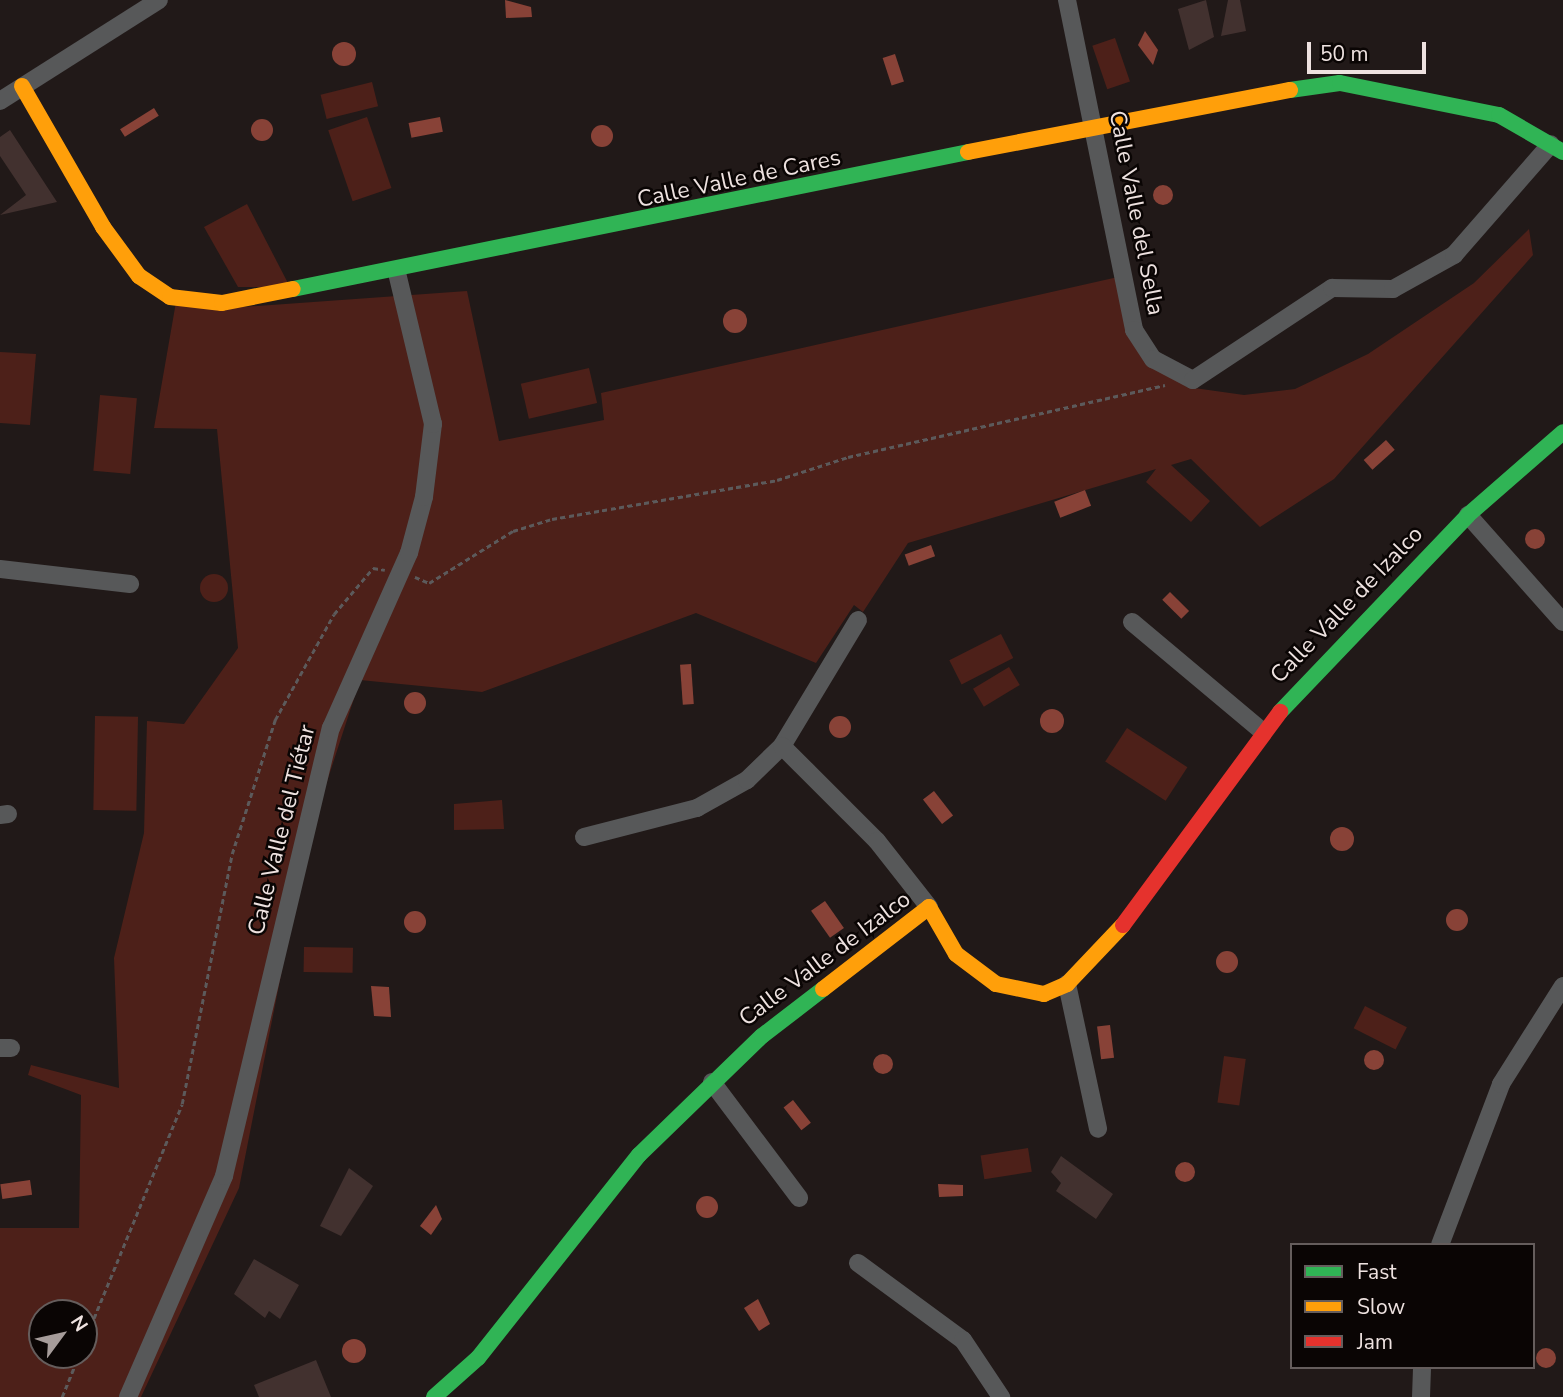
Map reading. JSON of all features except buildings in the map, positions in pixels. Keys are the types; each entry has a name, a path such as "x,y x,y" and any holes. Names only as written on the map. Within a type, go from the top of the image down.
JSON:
{"street":[{"path":"0,101 159,0"},
{"name":"Calle Valle del Sella","path":"1067,0 1134,330 1153,359 1193,380"},
{"name":"Calle Valle de Cares","path":"22,86 103,227 139,276 170,297 222,303 397,273 1094,128 1340,83 1499,114 1557,148"},
{"path":"1193,380 1332,288 1393,289 1454,255 1557,148"},
{"name":"Calle Valle del Tiétar","path":"128,1397 224,1176 331,728 401,571 424,497 433,424 397,273"},
{"name":"Calle Valle de Izalco","path":"434,1397 478,1358 639,1155 712,1082 929,908 956,954 996,984 1044,994 1068,984 1129,919 1263,732 1468,515 1563,432"},
{"path":"1468,515 1563,622"},
{"path":"0,569 130,584"},
{"path":"584,837 697,808 747,780 782,746 858,620"},
{"path":"1132,622 1263,732"},
{"path":"782,746 877,841 929,908"},
{"path":"1068,984 1098,1129"},
{"path":"1441,1243 1501,1084 1563,986"},
{"path":"712,1082 799,1198"},
{"path":"858,1263 963,1340 1001,1397"},
{"path":"1421,1397 1422,1369"}],"path":[{"path":"98,1308 182,1104 232,853 275,720 301,664 342,605 373,568 401,571 429,583 513,531 552,519 777,480 848,457 1193,380"},
{"path":"62,1397 73,1369"}],"shaded area":[{"path":"505,0 531,7 532,17 506,18"},
{"path":"1145,31 1158,50 1153,65 1138,45"},
{"path":"1115,38 1130,81 1107,89 1092,46"},
{"path":"344,42 352,46 356,54 352,62 344,66 336,62 332,54 336,46"},
{"path":"895,54 904,82 892,86 883,58"},
{"path":"372,82 378,106 327,119 321,95"},
{"path":"154,108 159,116 125,137 120,129"},
{"path":"367,117 391,188 353,201 328,130"},
{"path":"440,117 443,132 411,138 409,123"},
{"path":"262,119 270,122 273,130 270,138 262,141 254,138 251,130 254,122"},
{"path":"602,125 610,128 613,136 610,144 602,147 594,144 591,136 594,128"},
{"path":"1163,185 1170,188 1173,195 1170,202 1163,205 1156,202 1153,195 1156,188"},
{"path":"247,204 290,287 238,287 204,227"},
{"path":"1529,229 1533,255 1334,479 1260,527 1191,459 1171,465 1210,501 1191,522 1146,482 1156,469 908,543 863,612 854,605 816,663 696,613 482,692 360,680 307,843 239,1188 141,1397 0,1397 0,1228 79,1228 81,1095 28,1075 31,1065 119,1088 114,958 144,833 147,721 184,724 238,648 217,429 154,428 176,302 229,308 467,291 499,441 604,420 601,393 1118,277 1126,327 1187,387 1244,395 1295,389 1368,354 1474,283"},
{"path":"735,309 744,312 747,321 744,330 735,333 726,330 723,321 726,312"},
{"path":"0,352 36,354 30,425 0,423"},
{"path":"589,368 597,403 529,419 521,384"},
{"path":"100,395 137,398 130,474 93,471"},
{"path":"1386,440 1395,450 1372,470 1364,460"},
{"path":"1085,490 1091,506 1060,518 1054,502"},
{"path":"1535,529 1542,532 1545,539 1542,546 1535,549 1528,546 1525,539 1528,532"},
{"path":"931,545 935,556 909,566 905,555"},
{"path":"214,574 224,578 228,588 224,598 214,602 204,598 200,588 204,578"},
{"path":"1170,592 1189,611 1181,619 1162,600"},
{"path":"1001,634 1013,658 962,684 949,660"},
{"path":"691,664 694,704 683,705 680,665"},
{"path":"1009,667 1020,685 984,707 973,689"},
{"path":"415,692 423,695 426,703 423,711 415,714 407,711 404,703 407,695"},
{"path":"1052,709 1061,712 1064,721 1061,730 1052,733 1043,730 1040,721 1043,712"},
{"path":"95,716 138,717 136,811 93,810"},
{"path":"840,716 848,719 851,727 848,735 840,738 832,735 829,727 832,719"},
{"path":"1127,728 1187,767 1166,801 1105,762"},
{"path":"934,791 953,815 942,824 923,800"},
{"path":"502,800 504,829 454,830 454,804"},
{"path":"1337,827 1347,827 1354,834 1354,844 1347,851 1337,851 1330,844 1330,834"},
{"path":"825,901 844,928 830,938 811,911"},
{"path":"1457,909 1467,916 1468,920 1461,930 1457,931 1447,924 1446,920 1453,910"},
{"path":"415,911 425,918 426,922 419,932 415,933 405,926 404,922 411,912"},
{"path":"304,947 353,948 353,973 304,972"},
{"path":"1227,951 1235,954 1238,962 1235,970 1227,973 1219,970 1216,962 1219,954"},
{"path":"371,986 389,987 391,1017 374,1016"},
{"path":"1365,1006 1407,1027 1396,1050 1354,1028"},
{"path":"1110,1025 1114,1058 1101,1059 1097,1027"},
{"path":"1374,1050 1381,1053 1384,1060 1381,1067 1374,1070 1367,1067 1364,1060 1367,1053"},
{"path":"883,1054 890,1057 893,1064 890,1071 883,1074 876,1071 873,1064 876,1057"},
{"path":"1224,1056 1246,1059 1239,1106 1217,1103"},
{"path":"793,1100 811,1123 801,1130 784,1107"},
{"path":"1028,1148 1032,1172 984,1179 981,1156"},
{"path":"1185,1162 1192,1165 1195,1172 1192,1179 1185,1182 1178,1179 1175,1172 1178,1165"},
{"path":"30,1180 32,1195 2,1199 0,1184"},
{"path":"938,1184 963,1185 963,1196 939,1197"},
{"path":"707,1196 715,1199 718,1207 715,1215 707,1218 699,1215 696,1207 699,1199"},
{"path":"436,1205 442,1219 431,1235 420,1226"},
{"path":"758,1299 770,1324 759,1331 744,1308"},
{"path":"354,1339 363,1342 366,1351 363,1360 354,1363 345,1360 342,1351 345,1342"},
{"path":"1546,1348 1553,1351 1556,1358 1553,1365 1546,1368 1539,1365 1536,1358 1539,1351"}],"traffic: fast":[{"path":"1290,90 1340,83 1499,115 1563,152"},
{"path":"293,289 968,152"},
{"path":"1280,712 1468,515 1563,432"},
{"path":"434,1397 478,1358 639,1155 762,1036 823,989"}],"traffic: slow":[{"path":"22,86 103,227 139,276 170,297 222,303 293,289"},
{"path":"968,152 1290,90"},
{"path":"823,989 929,907 956,954 996,984 1044,994 1067,984 1123,925"}],"traffic: jam":[{"path":"1123,925 1280,712"}]}
